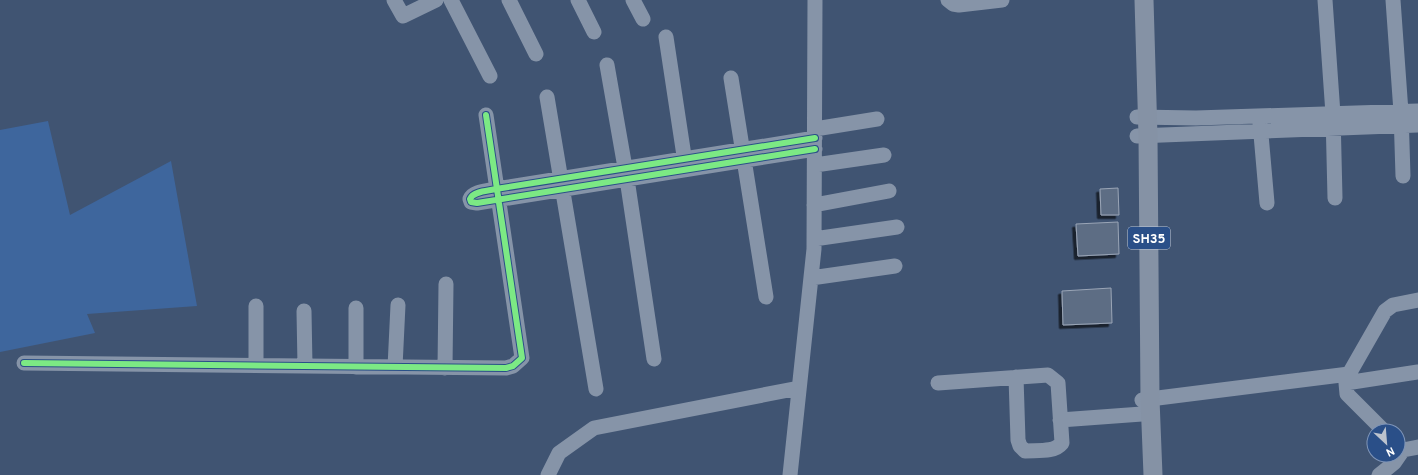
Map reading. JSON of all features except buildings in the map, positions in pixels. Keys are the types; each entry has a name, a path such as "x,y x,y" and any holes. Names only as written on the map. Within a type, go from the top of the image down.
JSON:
{"main road":[{"path":"1136,0 1142,117"},
{"name":"SH35","path":"1144,0 1142,117 1144,404 1153,475"},
{"path":"1143,475 1144,404"}],"street":[{"path":"394,0 403,16 436,0"},
{"path":"451,0 490,76"},
{"path":"509,0 536,54"},
{"path":"578,0 594,32"},
{"path":"633,0 642,19"},
{"path":"790,475 814,238 815,0"},
{"path":"948,0 953,4 959,5 1002,0"},
{"path":"1325,0 1333,121 1335,198"},
{"path":"1393,0 1402,119 1403,176"},
{"path":"666,38 685,165"},
{"path":"607,65 626,174 654,359"},
{"path":"731,78 766,296"},
{"path":"547,97 596,389"},
{"path":"1142,117 1196,118 1259,116 1333,121 1402,119 1418,112"},
{"path":"24,363 445,368 506,368 513,366 522,358 486,115"},
{"path":"1259,116 1266,203"},
{"path":"497,194 743,155 815,138 878,118"},
{"path":"1402,119 1418,125"},
{"path":"1142,136 1260,132 1333,121"},
{"path":"815,165 884,155"},
{"path":"814,205 889,191"},
{"path":"814,238 897,227"},
{"path":"811,278 895,266"},
{"path":"445,368 446,284"},
{"path":"1376,423 1350,397 1347,379 1385,311 1393,305 1418,300"},
{"path":"395,367 398,305"},
{"path":"256,306 256,366"},
{"path":"356,308 356,366"},
{"path":"304,311 305,366"},
{"path":"1060,420 1144,404 1347,379 1418,372"},
{"path":"938,383 1016,377 1048,375 1058,383 1062,443 1053,450 1025,451 1020,446 1018,440 1016,377"},
{"path":"548,475 559,453 594,428 799,388"},
{"path":"1406,447 1418,447"},
{"path":"1379,475 1394,463"}],"shaded area":[{"path":"48,121 70,215 171,161 197,306 87,314 95,333 0,352 0,130"}],"cycle path":[{"path":"24,363 506,368 513,366 522,358 486,115"},
{"path":"815,138 485,191 474,194 470,199 471,202 477,203 815,149"}]}
